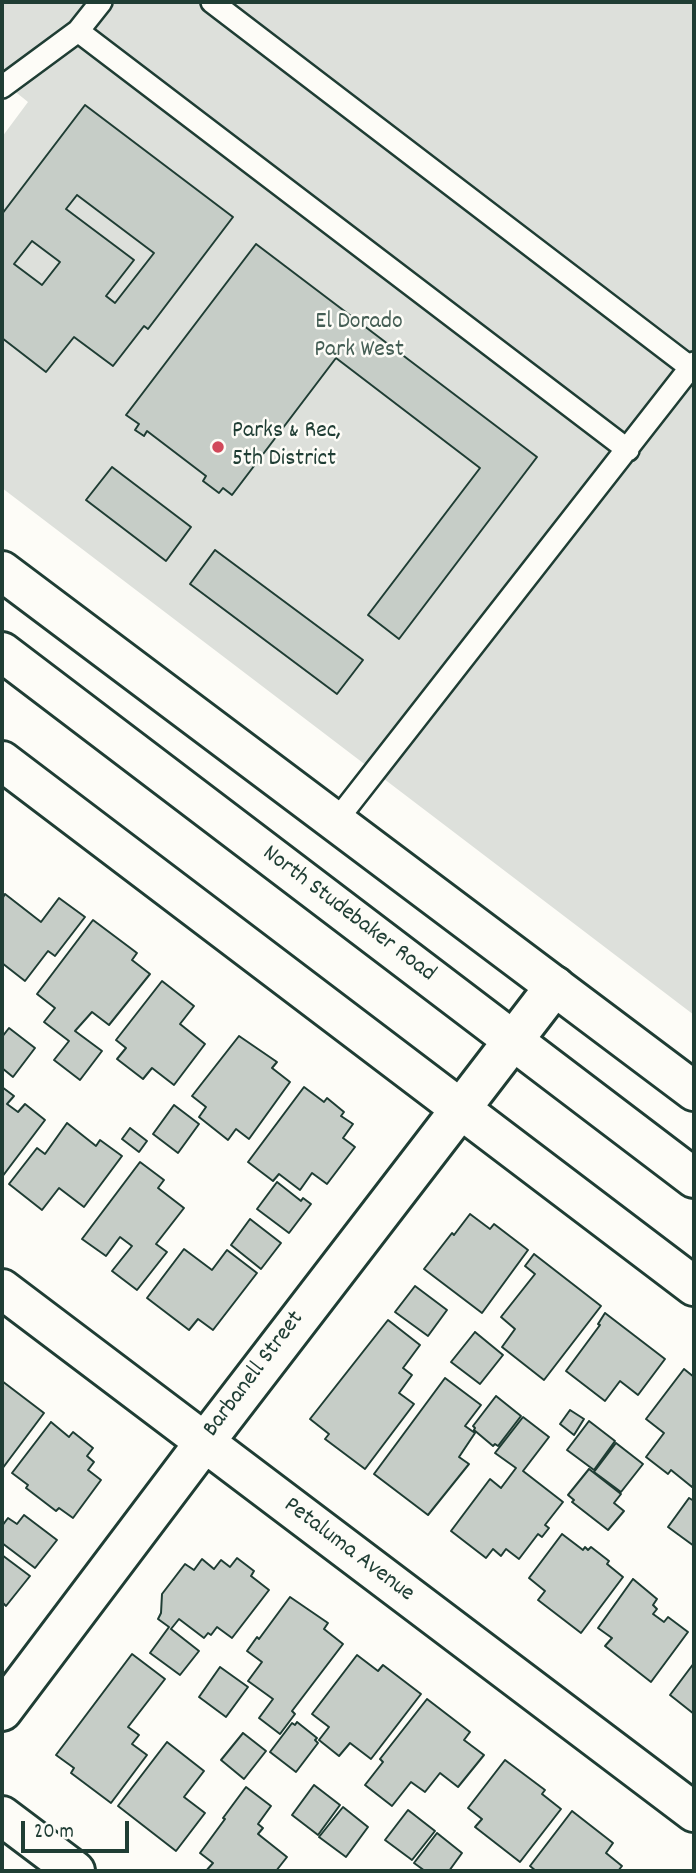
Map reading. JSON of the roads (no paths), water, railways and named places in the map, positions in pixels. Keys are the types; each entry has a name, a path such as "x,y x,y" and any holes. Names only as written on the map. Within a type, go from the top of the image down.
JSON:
{"street":[{"path":"2,570 694,1091"},
{"name":"North Studebaker Road","path":"2,652 694,1178"},
{"path":"2,761 694,1286"},
{"name":"Barbanell Street","path":"2,1711 555,986"},
{"name":"Petaluma Avenue","path":"2,1289 694,1812"},
{"path":"2,1816 75,1871"}],"lane":[{"path":"2,87 78,31 101,2"},
{"path":"212,2 693,365 336,821"},
{"path":"78,31 628,450"}],"place":[{"name":"Parks & Rec, 5th District","path":"218,447"}],"park label":[{"name":"El Dorado Park West","path":"359,338"}]}
